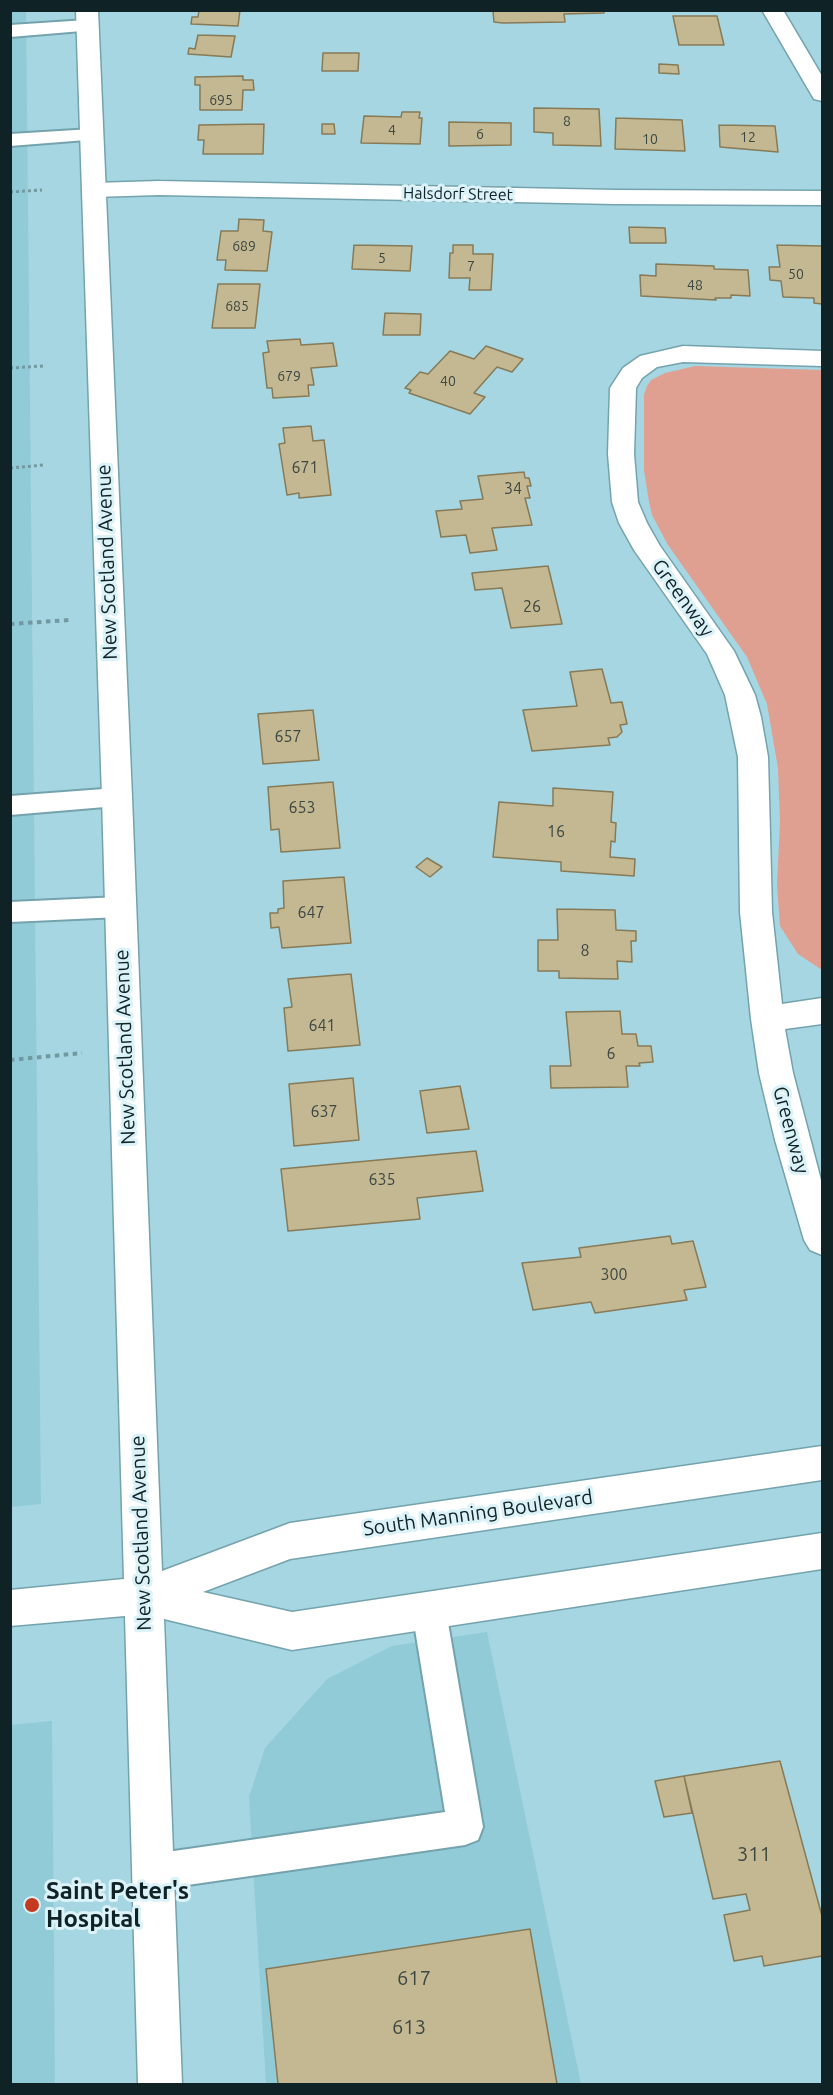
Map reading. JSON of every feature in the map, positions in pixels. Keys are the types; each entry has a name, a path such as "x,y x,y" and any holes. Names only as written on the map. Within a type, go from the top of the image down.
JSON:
{"street":[{"path":"772,10 822,94"},
{"name":"New Scotland Avenue","path":"87,18 117,797 160,2085"},
{"name":"Halsdorf Street","path":"93,190 159,188 616,197 822,198"},
{"name":"Greenway","path":"822,358 674,355 657,358 637,368 622,388 621,454 626,502 633,523 648,550 720,651 733,678 746,717 753,757 756,912 767,1019 776,1073 822,1240"},
{"path":"767,1019 822,1011"},
{"name":"South Manning Boulevard","path":"10,1608 142,1596 290,1541 822,1463"},
{"name":"South Manning Boulevard","path":"142,1596 292,1631 822,1551"}],"lane":[{"path":"10,31 87,18"},
{"path":"10,140 92,135"},
{"path":"10,806 117,797"},
{"path":"10,912 120,907"},
{"path":"153,1872 465,1827 429,1611"}],"path":[{"path":"10,192 42,190"},
{"path":"10,368 44,366"},
{"path":"10,468 44,465"},
{"path":"10,624 110,617"},
{"path":"10,1060 125,1049"}],"shaded area":[{"path":"26,10 41,1504 11,1507 10,11"},
{"path":"695,366 822,370 822,970 798,954 780,926 777,885 780,822 778,768 767,704 747,657 668,545 652,515 649,502 644,470 644,395 647,386 651,380 665,373"},
{"path":"487,1632 581,2084 266,2084 249,1797 265,1748 327,1679 392,1646"},
{"name":"Saint Peter's Hospital","path":"52,1721 55,2084 11,2084 11,1725"}],"building":[{"path":"199,10 240,10 238,26 191,24 192,17 198,17"},
{"path":"603,10 604,13 564,14 565,22 503,23 494,22 493,11"},
{"path":"673,16 717,16 724,45 679,45"},
{"path":"198,35 235,36 231,57 188,54 189,48 195,49"},
{"path":"323,53 359,53 358,71 322,71"},
{"path":"659,64 678,65 679,74 659,73"},
{"path":"243,76 243,80 253,80 254,90 243,90 242,110 200,110 200,85 195,85 195,77"},
{"path":"534,108 599,109 601,146 553,145 553,133 534,132"},
{"path":"402,112 420,112 419,118 422,118 420,144 361,143 364,116 401,117"},
{"path":"616,118 682,120 685,151 615,149"},
{"path":"449,122 511,123 511,145 449,146"},
{"path":"264,124 263,154 203,154 204,140 198,140 199,125"},
{"path":"322,124 334,124 335,134 322,134"},
{"path":"719,125 775,126 778,152 720,147"},
{"path":"239,219 264,220 263,231 272,232 267,271 225,270 226,260 217,260 221,231 238,231"},
{"path":"629,227 665,228 666,243 630,243"},
{"path":"354,245 412,246 410,271 352,269"},
{"path":"453,245 473,245 473,254 493,254 491,290 469,290 470,278 449,278 450,253 453,253"},
{"path":"777,245 822,246 822,304 814,303 814,298 783,297 781,281 770,280 769,267 780,267"},
{"path":"656,264 748,270 750,296 731,295 731,298 715,298 716,300 641,296 640,275 656,276"},
{"path":"218,284 260,284 255,328 212,328"},
{"path":"385,313 421,314 420,335 383,335"},
{"path":"300,339 301,345 333,343 337,366 311,368 314,385 308,385 309,396 273,398 272,388 267,388 263,353 269,352 267,341"},
{"path":"486,346 523,359 512,372 497,367 474,393 485,397 470,414 409,393 411,390 405,388 420,372 428,374 450,351 474,359"},
{"path":"311,426 313,441 324,440 331,495 299,498 299,493 287,495 279,444 285,443 283,428"},
{"path":"524,472 531,486 527,486 530,498 525,498 532,525 492,528 497,550 470,553 466,535 441,537 436,511 462,509 460,501 483,499 478,476"},
{"path":"548,566 562,624 511,628 502,588 475,590 472,573"},
{"path":"602,669 611,703 622,702 627,724 620,725 622,732 617,737 608,738 610,745 532,751 523,710 577,706 570,672"},
{"path":"313,710 319,760 263,764 258,714"},
{"path":"333,782 340,848 281,852 279,829 271,830 268,787"},
{"path":"553,788 613,792 611,822 616,823 615,842 611,841 610,857 635,859 634,876 561,871 561,862 493,857 499,802 553,806"},
{"path":"427,858 442,867 430,877 416,867"},
{"path":"344,877 351,943 282,948 279,927 271,928 270,913 278,913 278,909 284,908 283,881"},
{"path":"557,909 615,910 616,930 636,931 636,941 631,941 632,962 617,961 618,979 559,978 559,971 538,971 538,940 558,940"},
{"path":"351,974 360,1045 288,1051 284,1008 292,1007 288,979"},
{"path":"620,1011 622,1034 636,1034 638,1046 651,1046 653,1062 639,1063 640,1066 626,1066 628,1087 551,1088 550,1066 571,1066 566,1012"},
{"path":"353,1078 359,1140 294,1146 289,1084"},
{"path":"460,1086 469,1129 427,1133 420,1091"},
{"path":"476,1151 483,1191 417,1198 420,1219 288,1231 281,1169"},
{"path":"670,1236 672,1244 693,1241 706,1287 684,1290 687,1300 595,1313 591,1302 533,1310 522,1263 581,1257 579,1248"},
{"path":"780,1761 822,1916 822,1956 764,1966 762,1956 734,1961 724,1915 750,1910 746,1894 713,1899 684,1776"},
{"path":"684,1776 692,1813 664,1817 655,1781"},
{"path":"530,1929 557,2084 278,2084 266,1969"}],"place":[{"name":"Saint Peter's Hospital","path":"32,1905"}]}
